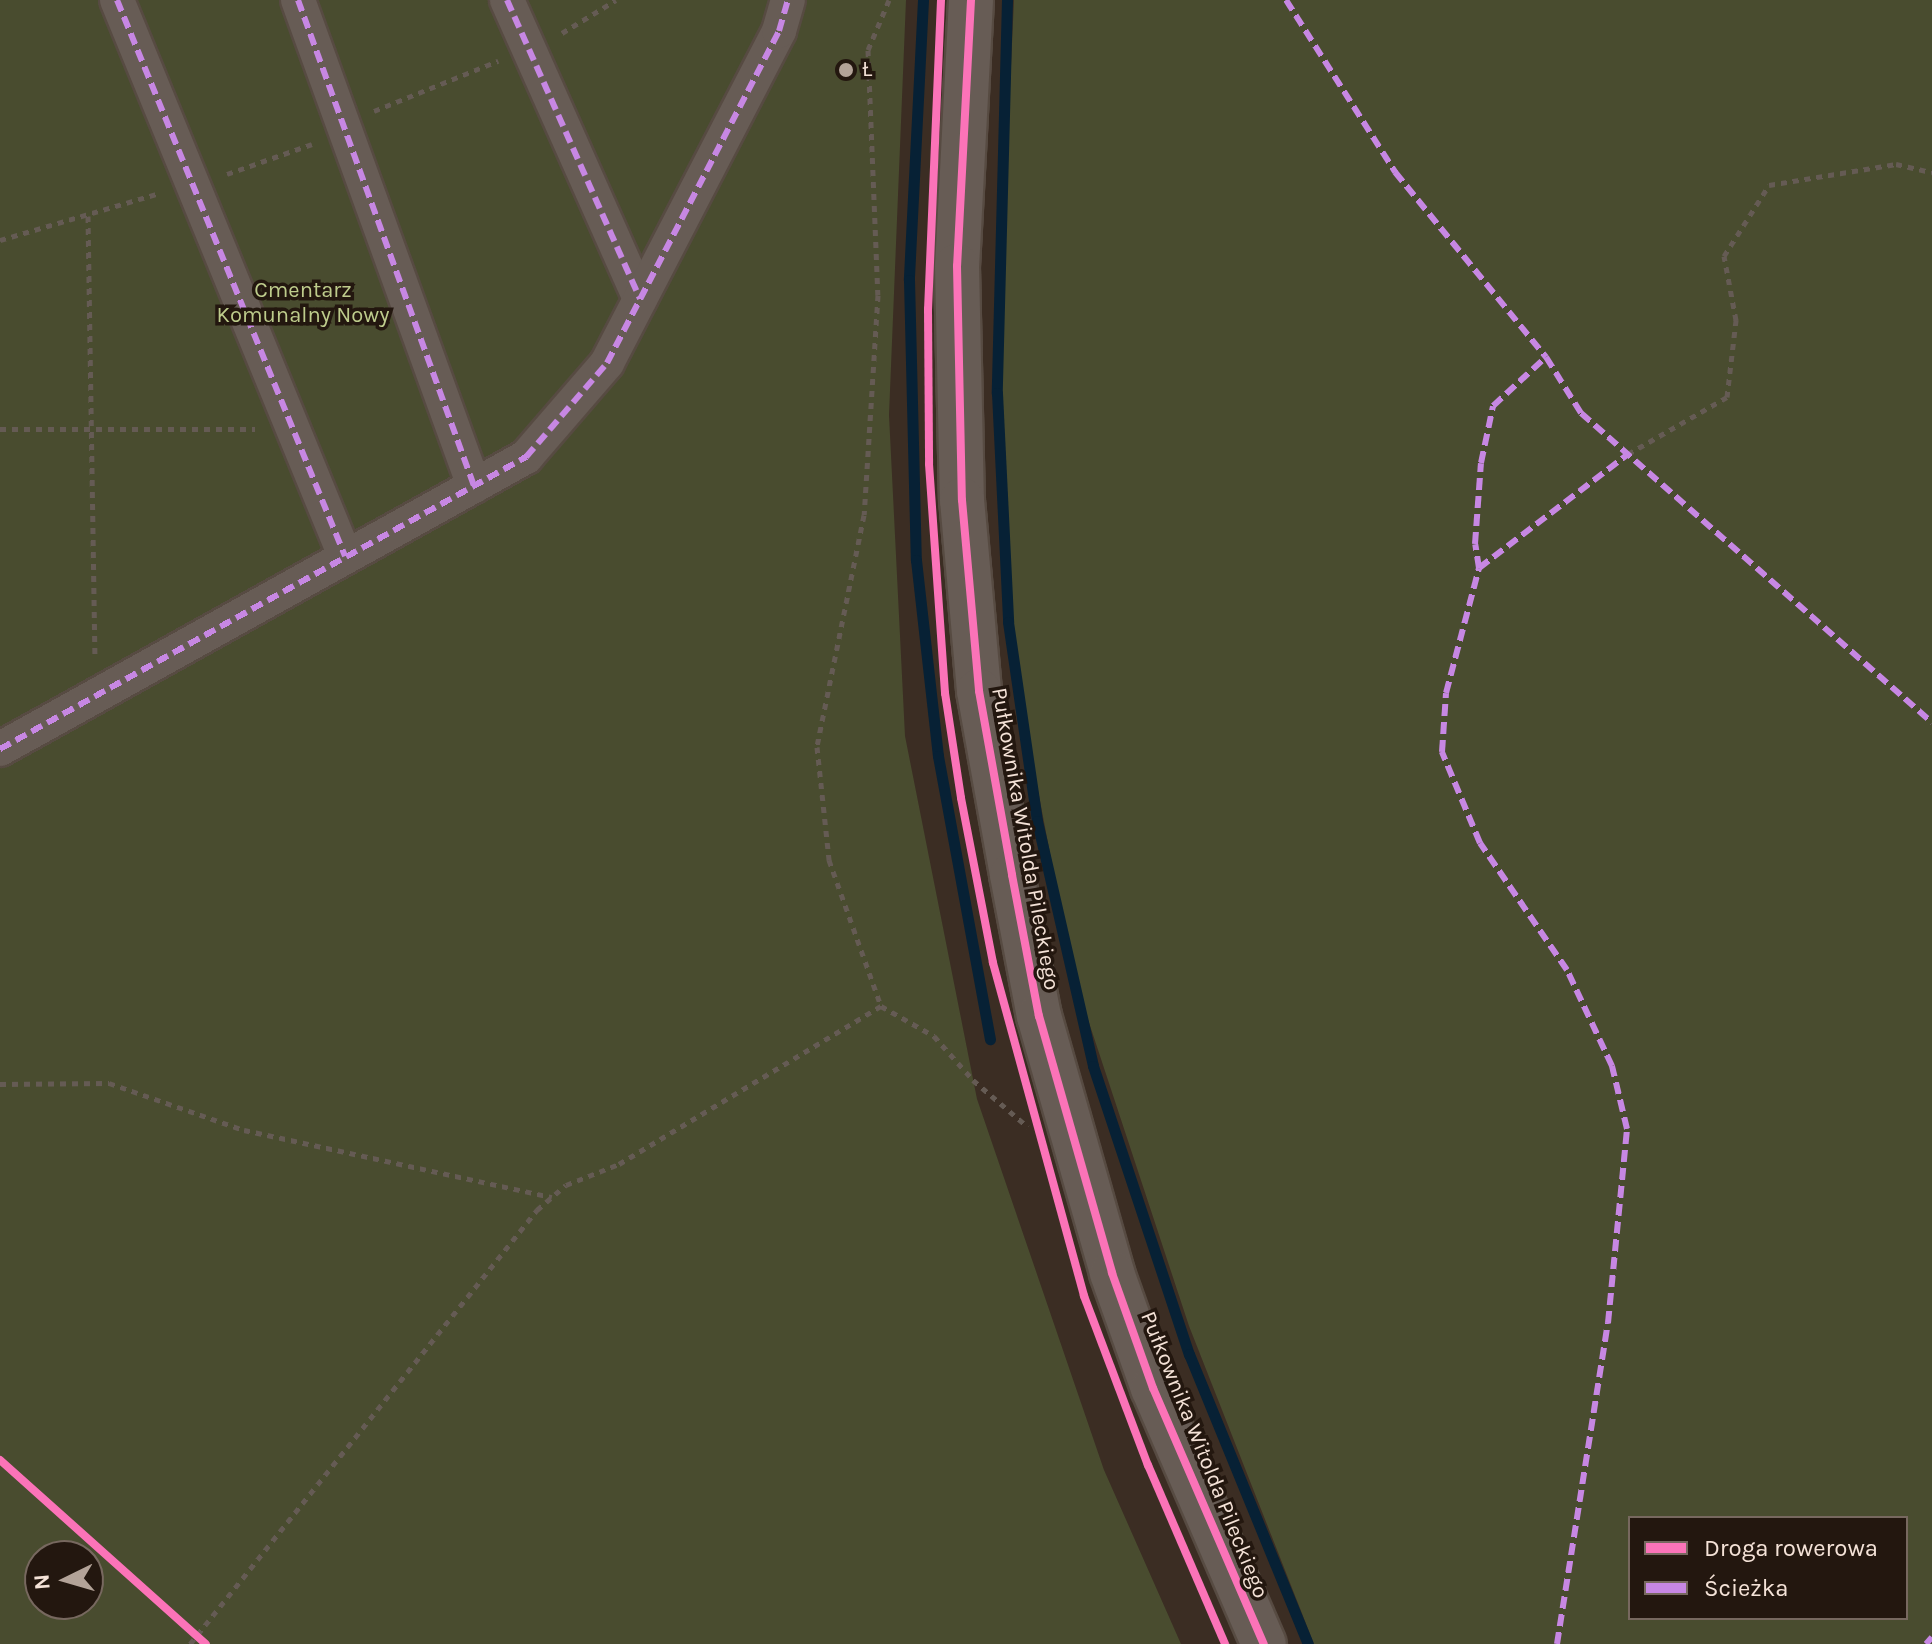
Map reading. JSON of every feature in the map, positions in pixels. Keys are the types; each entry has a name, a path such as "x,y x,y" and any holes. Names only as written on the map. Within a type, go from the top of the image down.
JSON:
{"street":[{"path":"117,0 345,556"},
{"path":"298,0 474,486"},
{"path":"507,0 640,299"},
{"path":"0,749 526,457 567,415 607,363 779,31 788,0"},
{"name":"Pułkownika Witolda Pileckiego","path":"971,0 957,266 962,500 979,691 1039,1016 1112,1273 1153,1388 1264,1644"}],"path":[{"path":"580,23 616,0"},
{"path":"889,0 868,50 878,295 864,515 817,747 829,860 881,1006 934,1036 973,1080 1037,1135"},
{"path":"384,105 529,49"},
{"path":"226,174 319,141"},
{"path":"1628,454 1727,397 1736,320 1724,256 1769,185 1896,164 1932,172"},
{"path":"0,240 192,184"},
{"path":"88,216 96,696"},
{"path":"0,429 294,430"},
{"path":"190,1644 552,1197 742,1094 881,1006"},
{"path":"0,1084 109,1083 244,1130 552,1197"},
{"path":"186,1625 206,1644"}],"green space":[{"name":"Cmentarz Komunalny Nowy","path":"0,0 906,0 889,415 905,736 977,1099 1104,1470 1181,1644 0,1644"},
{"path":"1014,0 1932,0 1932,1644 1314,1644 1189,1326 1073,974 1016,675 999,328"}],"waterway":[{"path":"923,0 909,280 916,560 938,756 990,1039"},
{"path":"1007,0 997,393 1008,622 1037,821 1093,1066 1189,1354 1308,1644"}],"marked path":[{"path":"117,0 345,556"},
{"path":"298,0 474,486"},
{"path":"507,0 640,299"},
{"path":"0,749 526,457 607,363 779,31 788,0"},
{"path":"1286,0 1395,172 1546,357 1581,413 1932,722"},
{"path":"1479,568 1475,544 1481,463 1493,406 1546,357"},
{"path":"1557,1644 1608,1323 1627,1129 1612,1066 1567,970 1480,843 1442,752 1446,693 1479,568 1628,454"},
{"path":"1926,1644 1932,1637"}],"cycle path":[{"path":"941,0 928,309 929,464 945,693 961,798 993,963 1084,1296 1148,1465 1225,1644"},
{"path":"971,0 957,266 962,500 979,691 1039,1016 1112,1273 1153,1388 1264,1644"},
{"path":"0,1460 206,1644"}],"place":[{"name":"Ł","path":"846,70"}]}
